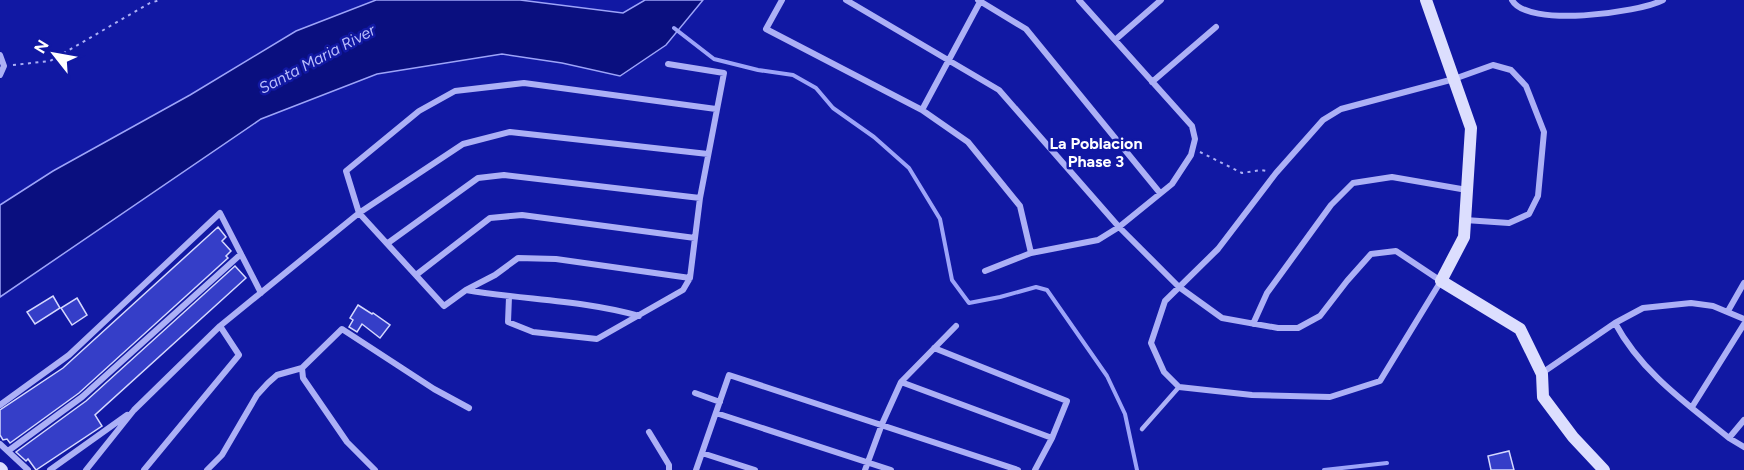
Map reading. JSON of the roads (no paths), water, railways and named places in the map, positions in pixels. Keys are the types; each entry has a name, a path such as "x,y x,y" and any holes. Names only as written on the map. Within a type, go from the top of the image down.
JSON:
{"street":[{"path":"782,0 766,29 922,110 968,142 1020,206 1031,253"},
{"path":"846,0 999,90 1119,227 1179,287 1222,318 1278,328 1298,328 1320,316 1371,254 1396,251 1441,282 1520,329 1542,374 1543,397 1573,437 1604,470"},
{"path":"922,110 980,0 1026,29 1161,193"},
{"path":"985,271 1031,253 1098,240 1119,227 1172,184 1191,155 1195,140 1192,126 1079,0"},
{"path":"1115,40 1161,0"},
{"path":"1426,0 1454,79 1471,128 1465,220 1464,237 1441,282 1380,381 1330,397 1252,395 1179,387 1164,372 1151,343 1165,301 1218,249 1276,173 1323,120 1341,109 1454,79 1492,65 1511,70 1526,86 1544,132 1538,196 1529,214 1509,223 1465,220"},
{"path":"1512,0 1517,6 1542,14 1586,16 1636,10 1663,0"},
{"path":"1152,82 1216,27"},
{"path":"0,55 4,66 0,75"},
{"path":"509,297 508,322 533,332 597,339 683,290 690,278 700,198 724,73 668,64"},
{"path":"690,278 556,258 518,258 444,306 359,213 346,171 419,111 455,91 524,83 716,109"},
{"path":"86,470 134,410 220,326 359,213 464,144 510,132 708,154"},
{"path":"388,243 478,178 504,175 700,198"},
{"path":"1253,324 1267,293 1331,205 1353,183 1392,177 1467,190"},
{"path":"0,405 69,355 220,213 261,293"},
{"path":"416,275 490,218 522,214 695,238"},
{"path":"8,451 82,397 241,254"},
{"path":"1728,311 1744,284"},
{"path":"466,290 509,297 607,307 639,316"},
{"path":"1542,374 1615,323 1643,308 1691,303 1713,306 1744,319"},
{"path":"1615,323 1627,346 1650,372 1744,447"},
{"path":"1692,407 1744,324"},
{"path":"144,470 239,355 220,326"},
{"path":"865,470 901,382 956,326"},
{"path":"207,470 222,455 257,395 268,383 277,375 302,368 342,329 434,389 469,408"},
{"path":"934,348 1067,401 1052,438 1035,470"},
{"path":"302,368 303,378 347,442 375,470"},
{"path":"696,470 729,375 1018,470"},
{"path":"901,382 1052,438"},
{"path":"695,393 720,402"},
{"path":"50,470 134,410"},
{"path":"716,413 891,470"},
{"path":"1730,438 1744,420"},
{"path":"649,432 669,465 669,470"},
{"path":"0,444 28,470"},
{"path":"702,453 755,470"}],"lane":[{"path":"1142,429 1179,387"}],"water":[{"name":"Santa Maria River","path":"376,0 520,0 623,13 645,0 703,0 666,45 620,76 562,63 502,54 377,74 261,119 0,297 0,205 53,171 190,95 296,31"}],"waterway":[{"path":"674,28 714,59 758,70 793,75 816,88 833,108 874,137 909,168 940,219 952,280 969,303 1036,287 1047,290 1107,376 1125,414 1137,470"},
{"path":"1324,470 1387,463"}],"district":[{"name":"La Poblacion Phase 3","path":"1096,152"}]}
